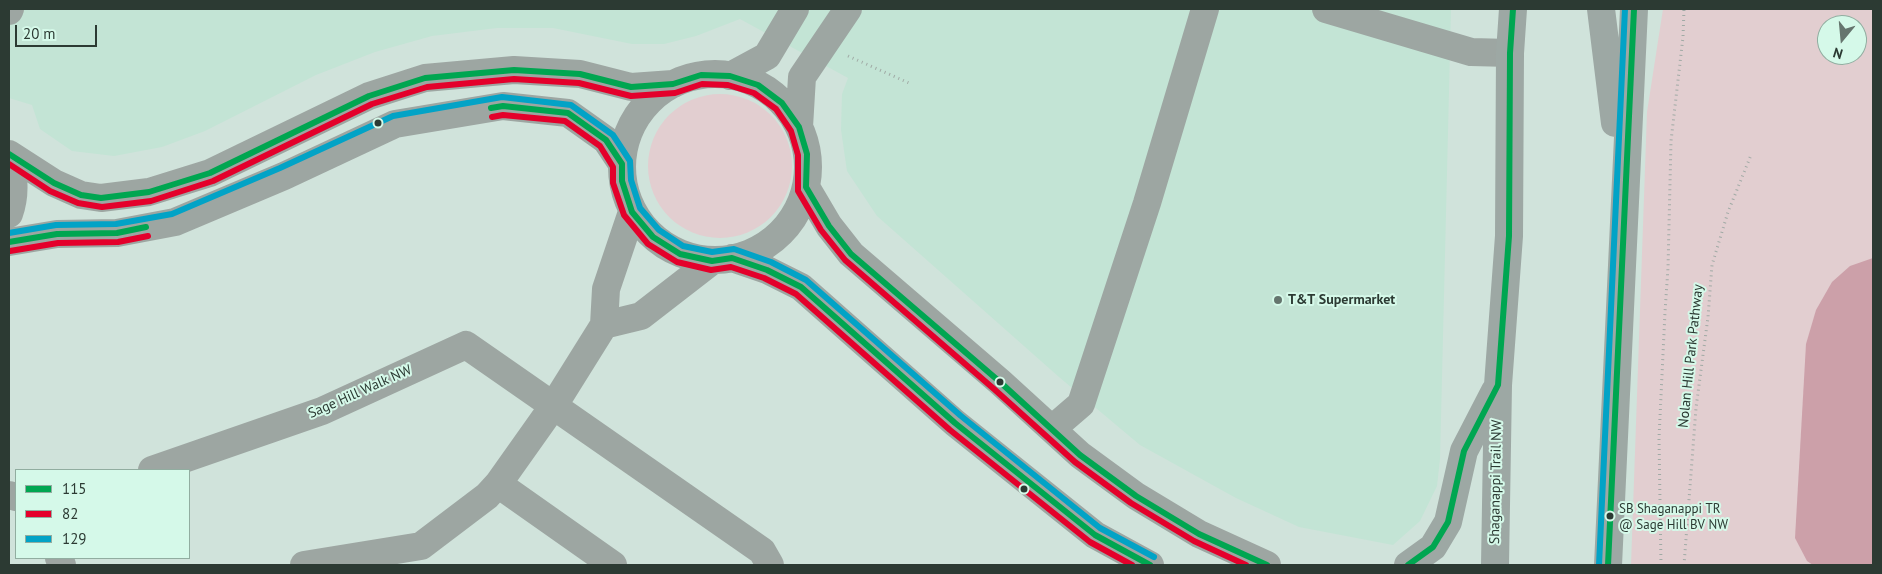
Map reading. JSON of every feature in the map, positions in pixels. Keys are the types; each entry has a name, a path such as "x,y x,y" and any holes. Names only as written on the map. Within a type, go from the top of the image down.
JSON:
{"main road":[{"name":"Shaganappi Trail NW","path":"1495,565 1498,386 1509,236 1510,53 1513,9"},
{"path":"1601,9 1624,197"},
{"path":"1608,565 1634,9"},
{"path":"1408,565 1433,547 1448,522 1464,451 1498,386"}],"street":[{"path":"730,76 767,56 795,9"},
{"path":"798,127 802,76 848,9"},
{"path":"1052,429 1081,404 1147,203 1205,9"},
{"path":"1326,9 1471,52 1510,53"},
{"path":"9,156 54,183 81,195 102,198 149,192 210,173 370,96 425,78 514,70 580,74 631,87 673,84 701,75 730,76 758,85 782,103 798,127 807,154 806,187 794,217 773,241 744,256 722,259 641,316 604,325"},
{"path":"673,84 649,101 632,124 622,152 622,182 632,212 653,237 680,254 722,259 767,270 801,288 962,429 1096,535 1150,565"},
{"path":"9,242 57,234 117,233 174,222 284,176 395,124 503,106 568,113 606,140 622,164"},
{"path":"9,156 14,177 13,202 9,214"},
{"path":"806,187 829,226 851,254 1080,455 1136,496 1199,534 1267,565"},
{"path":"304,565 421,546 487,496 498,484 554,405 604,325 606,289 632,212"},
{"name":"Sage Hill Walk NW","path":"155,469 322,411 466,345 554,405"},
{"path":"554,405 762,551 770,565"},
{"path":"498,484 613,565"}],"path":[{"path":"1661,565 1659,438 1664,312 1668,268 1671,142 1683,37 1684,9"},
{"path":"823,46 909,83"},
{"name":"Nolan Hill Park Pathway","path":"1684,565 1696,408 1708,318 1712,265 1728,212 1751,155"}],"shaded area":[{"path":"9,9 1451,9 1440,459 1437,486 1420,521 1393,545 1299,527 1236,498 1140,445 1059,377 877,216 847,171 841,130 842,94 848,78 740,19 696,36 664,44 632,44 553,28 497,28 432,36 375,52 316,75 205,131 162,147 114,156 72,151 40,129 32,105 9,98"},
{"path":"1663,9 1873,9 1873,565 1631,565 1647,112"},
{"path":"720,94 748,99 771,115 787,138 792,166 787,194 771,217 748,233 720,238 692,233 669,217 653,194 648,166 653,138 669,115 692,99"},
{"path":"1873,258 1873,565 1813,565 1807,561 1795,538 1806,344 1816,310 1832,282 1850,266"}],"transit line":[{"name":"115","path":"1408,565 1433,547 1448,522 1464,451 1498,385 1509,236 1510,53 1513,9"},
{"name":"129","path":"1599,565 1625,9"},
{"name":"115","path":"1608,565 1634,9"},
{"name":"115","path":"9,154 54,183 81,195 101,198 149,192 210,173 369,96 425,78 514,70 580,74 631,87 673,84 701,75 730,76 758,85 782,103 799,127 807,154 806,187 829,226 851,254 1000,382 1080,455 1136,496 1199,534 1267,565"},
{"name":"82","path":"9,164 50,191 78,203 102,207 151,201 213,181 372,104 427,87 514,79 579,83 631,96 675,93 702,84 728,85 754,93 776,109 791,131 798,155 798,191 821,230 845,260 1075,462 1131,503 1194,541 1246,565"},
{"name":"129","path":"9,233 56,225 116,224 172,214 280,168 393,116 502,97 571,105 613,135 630,161 631,180 640,208 659,230 683,246 712,252 734,249 771,262 806,280 961,416 1100,528 1154,557"},
{"name":"115","path":"491,108 503,106 568,113 606,140 622,164 622,181 632,212 653,237 680,254 712,261 732,258 767,270 801,287 955,423 1095,535 1150,565"},
{"name":"82","path":"492,117 503,115 565,121 600,146 613,167 613,183 624,215 648,244 677,262 711,270 731,267 764,278 796,294 950,430 1090,542 1132,565"},
{"name":"115","path":"9,242 57,234 117,233 146,227"},
{"name":"82","path":"10,251 58,243 118,242 148,236"}],"place":[{"name":"T&T Supermarket","path":"1278,300"},
{"name":"SB Shaganappi TR @ Sage Hill BV NW","path":"1610,516"}]}
